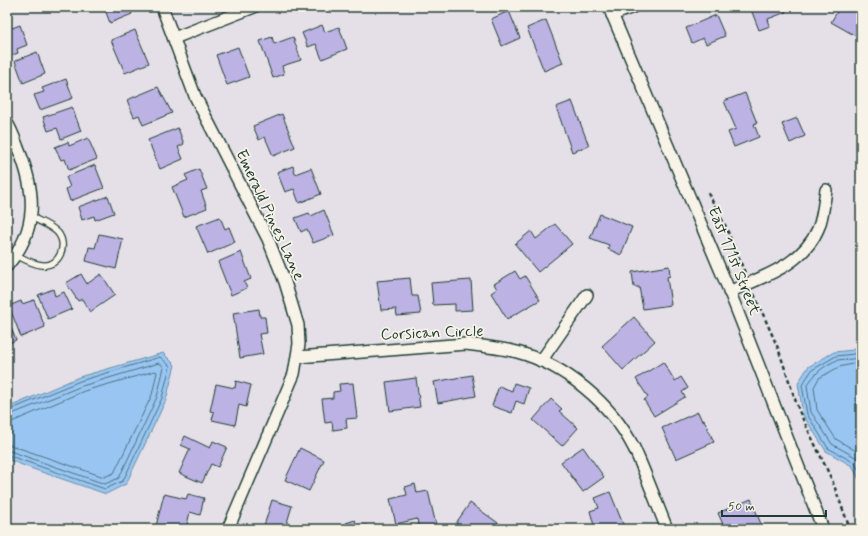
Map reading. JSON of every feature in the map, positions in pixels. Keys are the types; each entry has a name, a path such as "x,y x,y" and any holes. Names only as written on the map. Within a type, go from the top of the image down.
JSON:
{"street":[{"name":"Emerald Pines Lane","path":"162,7 195,96 250,202 285,282 298,325 298,357 290,386 228,529"},
{"path":"174,38 254,7"},
{"path":"610,11 633,7"},
{"name":"East 171st Street","path":"610,11 729,292 823,529"},
{"path":"7,123 27,170 32,201 31,217 24,239 16,255 7,266"},
{"path":"729,292 784,266 798,257 809,245 819,229 826,190"},
{"path":"541,361 587,295"},
{"name":"Corsican Circle","path":"298,357 466,344 500,348 518,352 541,361 572,378 593,394 610,413 634,448 667,529"}],"lane":[{"path":"16,255 32,263 49,265 57,260 61,252 63,244 58,233 31,217"}],"path":[{"path":"708,193 725,225 778,348 799,411 832,480 850,529"}],"water":[{"path":"861,339 861,483 852,466 826,451 803,415 798,383 808,367 834,352 853,350"},
{"path":"163,353 175,365 166,400 126,484 106,494 7,459 7,408 79,377"}],"building":[{"path":"104,7 129,7 132,14 110,23"},
{"path":"750,7 784,7 786,12 768,19 770,26 759,30"},
{"path":"840,7 850,7 861,14 861,39 831,22"},
{"path":"509,11 520,38 502,46 491,19"},
{"path":"716,15 725,36 706,44 703,38 692,43 686,28"},
{"path":"546,20 563,63 544,71 527,28"},
{"path":"20,25 27,45 17,49 18,53 7,57 7,30"},
{"path":"322,25 325,32 339,27 347,49 322,59 316,44 308,47 302,33"},
{"path":"135,30 149,63 125,73 111,40"},
{"path":"272,37 274,44 293,37 301,60 282,66 284,74 273,78 260,41"},
{"path":"238,47 249,77 227,85 216,55"},
{"path":"37,52 45,74 23,83 15,61"},
{"path":"66,79 73,98 40,110 34,95 44,92 42,88"},
{"path":"158,87 172,113 143,125 139,115 134,117 127,100"},
{"path":"745,93 757,123 754,124 759,137 734,147 728,132 736,129 724,101"},
{"path":"572,101 589,146 572,152 556,107"},
{"path":"72,107 81,131 61,139 57,128 48,131 43,117"},
{"path":"282,114 295,147 273,156 265,137 259,140 253,126"},
{"path":"797,118 805,136 790,143 782,124"},
{"path":"178,128 184,144 178,147 183,159 160,169 148,140"},
{"path":"88,138 97,159 69,170 65,159 61,160 55,147 68,142 69,146"},
{"path":"95,165 104,188 70,201 66,189 70,187 66,177"},
{"path":"293,166 295,174 311,168 321,194 299,203 294,189 285,192 277,172"},
{"path":"199,169 207,189 201,191 207,208 184,217 172,187 188,180 185,175"},
{"path":"108,196 114,213 95,220 94,216 82,220 78,207"},
{"path":"324,210 334,235 313,243 307,229 301,232 295,218 309,213 311,216"},
{"path":"600,214 632,227 621,255 608,249 609,245 590,238"},
{"path":"220,217 225,229 229,227 235,242 208,254 196,226"},
{"path":"555,224 572,244 538,272 515,244 531,231 536,239"},
{"path":"99,234 123,239 116,269 86,261 89,247 95,248"},
{"path":"241,252 251,279 244,282 247,288 231,295 218,262"},
{"path":"669,266 670,276 667,277 671,305 643,309 639,287 634,287 632,272"},
{"path":"515,271 520,279 525,276 540,300 507,319 491,293 497,289 494,284"},
{"path":"81,274 87,284 101,274 115,295 90,312 82,299 78,301 66,283"},
{"path":"410,278 412,296 418,296 421,314 397,316 396,309 381,310 377,281"},
{"path":"471,280 473,310 455,311 455,304 433,305 431,283"},
{"path":"53,289 55,296 64,292 72,309 48,319 38,295"},
{"path":"34,300 45,327 21,337 9,306 21,301 22,304"},
{"path":"259,309 260,317 265,317 267,333 259,334 263,354 240,358 233,313"},
{"path":"634,317 655,341 623,370 602,346"},
{"path":"7,323 9,323 16,340 7,344"},
{"path":"663,362 675,381 681,377 688,388 682,392 685,397 654,416 644,400 648,397 636,379"},
{"path":"472,375 476,396 438,403 434,382"},
{"path":"416,378 420,407 390,411 386,382"},
{"path":"236,381 251,385 246,407 239,405 235,425 212,420 214,412 210,411 216,384 235,388"},
{"path":"353,383 357,418 346,419 347,428 333,430 332,422 325,423 322,399 333,398 333,392 340,391 339,384"},
{"path":"514,383 529,388 524,404 516,401 512,413 492,406 499,386 512,391"},
{"path":"551,399 562,409 559,411 578,428 562,446 533,420"},
{"path":"698,412 702,421 704,420 714,442 676,459 662,428"},
{"path":"185,436 210,448 213,441 227,447 218,467 211,464 202,483 179,473 190,449 181,445"},
{"path":"583,447 604,477 583,492 561,462"},
{"path":"300,448 324,460 309,491 285,480"},
{"path":"415,484 417,493 428,491 436,525 419,529 417,519 396,524 390,499 407,495 405,487"},
{"path":"610,492 625,529 595,529 590,511 599,508 595,498"},
{"path":"164,494 186,499 188,494 204,498 200,515 190,512 186,529 171,529 156,526"},
{"path":"751,499 763,529 725,529 718,513"},
{"path":"272,500 292,506 285,529 263,529"},
{"path":"470,503 501,525 498,529 465,529 456,523"},
{"path":"355,520 358,528 366,525 367,529 348,529 346,523"}]}
